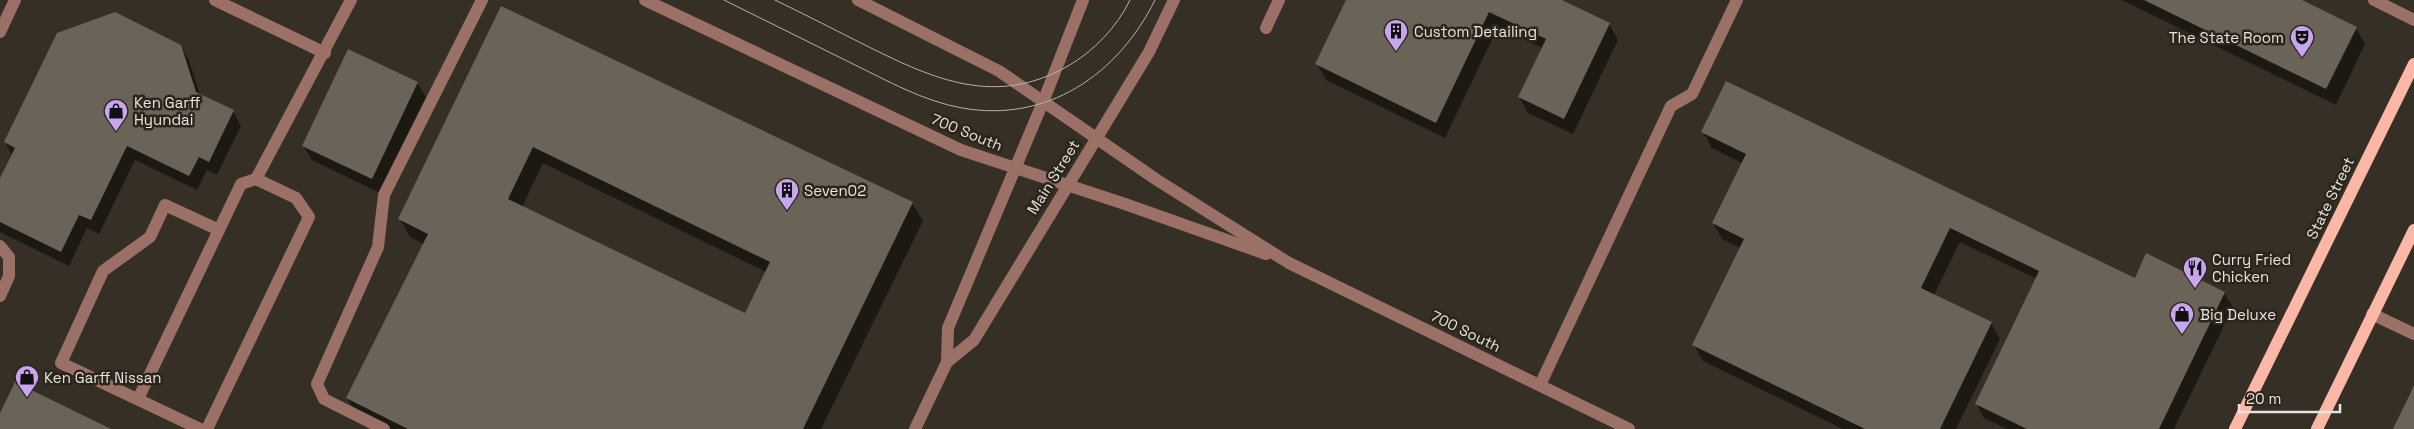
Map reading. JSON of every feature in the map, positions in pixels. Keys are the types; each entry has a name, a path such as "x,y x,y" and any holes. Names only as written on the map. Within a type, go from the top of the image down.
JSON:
{"main road":[{"name":"State Street","path":"2235,429 2414,64"},
{"path":"2317,429 2414,230"}],"street":[{"path":"0,32 15,0"},
{"path":"215,0 325,53"},
{"path":"138,399 241,184 256,179 325,53 351,0"},
{"path":"384,429 324,399 317,384 378,247 384,195 482,0"},
{"name":"700 South","path":"645,0 943,142 1289,262"},
{"name":"700 South","path":"858,0 999,71 1096,139 1289,262 1629,429"},
{"name":"Main Street","path":"915,429 946,362 948,328 1043,102 1083,0"},
{"name":"Main Street","path":"946,362 974,340 1149,52 1174,0"},
{"path":"1266,28 1279,0"},
{"path":"1540,385 1671,106 1692,94 1737,0"},
{"path":"2374,0 2414,20"},
{"path":"207,429 309,217 296,198 256,179"},
{"path":"200,429 61,363 103,271 150,237 164,205 219,230"},
{"path":"0,246 9,257 9,276 0,296"},
{"path":"2372,314 2414,334"}],"building":[{"name":"Custom Detailing","path":"1346,0 1562,0 1610,23 1564,119 1518,97 1546,39 1489,12 1436,123 1315,64"},
{"name":"The State Room","path":"2144,0 2302,0 2357,27 2326,89"},
{"name":"Seven02","path":"501,6 913,202 803,429 408,429 346,398 428,234 398,219","holes":["533,147 770,262 745,313 508,199"]},
{"name":"Ken Garff Hyundai","path":"115,12 181,45 196,92 234,110 209,162 199,157 189,176 127,146 91,220 79,215 61,252 0,222 0,178 15,148 4,142 57,33"},
{"path":"348,49 418,82 372,179 302,146"},
{"path":"1726,81 2135,278 2146,253 2225,292 2159,429 2027,429 1975,404 2039,271 1950,228 1921,288 1992,322 1940,429 1865,429 1692,345 1744,239 1712,223 1746,154 1701,132"},
{"name":"Ken Garff Nissan","path":"15,382 111,429 0,429 0,413"},
{"path":"2414,385 2414,429 2393,429 2411,392"}],"tram line":[{"path":"724,0 893,84 933,101 962,108 993,111 1023,108 1051,100 1076,88 1100,71 1121,51 1140,27 1155,0"},
{"path":"775,0 917,69 941,78 991,87 1016,85 1041,78 1078,60 1096,46 1112,29 1130,0"}],"place":[{"name":"Custom Detailing","path":"1396,52"},
{"name":"The State Room","path":"2302,58"},
{"name":"Ken Garff Hyundai","path":"116,132"},
{"name":"Seven02","path":"787,211"},
{"name":"Curry Fried Chicken","path":"2195,289"},
{"name":"Big Deluxe","path":"2182,335"},
{"name":"Ken Garff Nissan","path":"27,398"}]}
